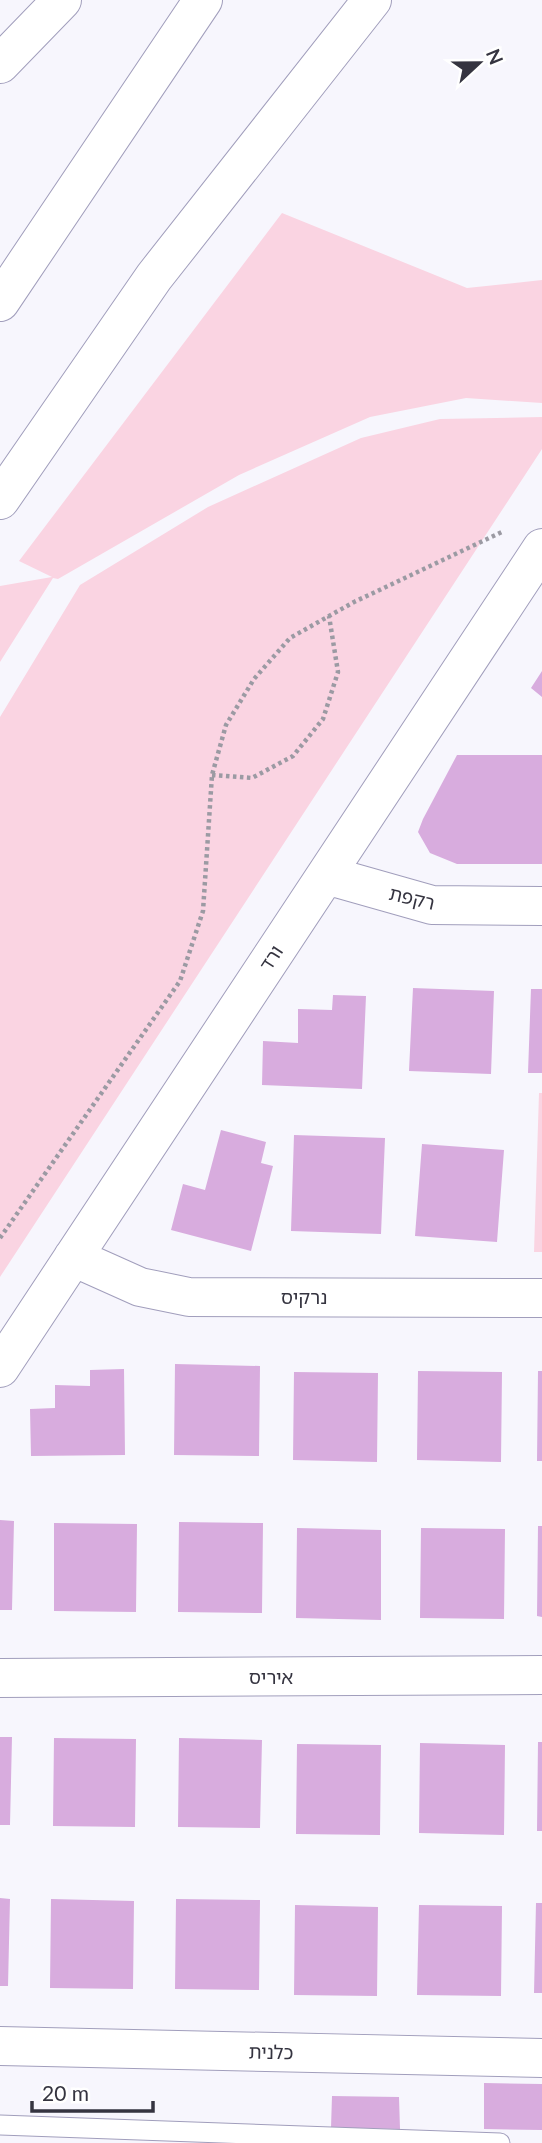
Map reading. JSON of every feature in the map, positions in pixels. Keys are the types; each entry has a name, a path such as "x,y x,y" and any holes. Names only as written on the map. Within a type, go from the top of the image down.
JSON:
{"main road":[{"path":"0,64 62,0"},
{"path":"0,302 204,0"},
{"path":"0,500 154,277 372,0"},
{"name":"ורד","path":"0,1368 542,548"},
{"name":"רקפת","path":"326,875 432,905 542,906"},
{"name":"נרקיס","path":"73,1257 140,1287 189,1297 542,1298"},
{"name":"איריס","path":"0,1678 542,1675"},
{"name":"כלנית","path":"0,2046 542,2058"}],"lane":[{"path":"0,2125 500,2143"}],"path":[{"path":"0,1238 180,981 203,911 212,775 226,725 254,679 290,638 354,602 504,531"},
{"path":"212,775 252,778 293,756 323,719 338,672 329,616"}],"shaded area":[{"path":"282,213 467,288 542,280 542,403 466,398 370,417 239,475 58,579 53,578 0,662 0,586 52,577 19,561"},
{"path":"542,417 542,449 0,1277 0,717 80,585 208,507 361,438 440,419"},
{"path":"539,1093 542,1093 542,1252 534,1252"}],"building":[{"path":"542,671 542,697 531,688"},
{"path":"457,755 542,755 542,864 457,864 430,853 418,832"},
{"path":"413,988 494,991 491,1074 409,1071"},
{"path":"531,989 542,989 542,1073 528,1073"},
{"path":"333,995 366,996 362,1089 262,1085 263,1041 298,1043 298,1009 332,1010"},
{"path":"221,1130 266,1142 261,1163 273,1166 251,1251 171,1230 183,1184 205,1190"},
{"path":"294,1135 385,1138 381,1234 291,1231"},
{"path":"422,1144 504,1150 497,1242 415,1236"},
{"path":"175,1364 260,1366 259,1456 174,1455"},
{"path":"124,1369 125,1455 31,1456 30,1409 55,1408 55,1385 90,1386 90,1370"},
{"path":"418,1371 502,1372 501,1462 417,1460"},
{"path":"538,1371 542,1371 542,1461 537,1461"},
{"path":"294,1372 378,1373 377,1462 293,1460"},
{"path":"0,1520 14,1521 12,1610 0,1610"},
{"path":"179,1522 263,1523 262,1613 178,1612"},
{"path":"54,1523 137,1524 136,1612 54,1611"},
{"path":"538,1526 542,1526 542,1617 537,1616"},
{"path":"297,1528 381,1530 381,1620 296,1618"},
{"path":"421,1528 505,1529 504,1619 420,1618"},
{"path":"0,1737 12,1737 10,1825 0,1825"},
{"path":"54,1738 136,1739 135,1827 53,1826"},
{"path":"179,1738 262,1740 260,1828 178,1827"},
{"path":"538,1742 542,1742 542,1831 537,1831"},
{"path":"420,1743 505,1745 504,1835 419,1833"},
{"path":"297,1744 381,1745 380,1835 296,1834"},
{"path":"0,1898 10,1899 8,1986 0,1986"},
{"path":"51,1899 134,1901 133,1989 50,1988"},
{"path":"176,1899 260,1900 259,1990 175,1989"},
{"path":"536,1903 542,1903 542,1993 534,1993"},
{"path":"295,1905 378,1907 377,1996 294,1995"},
{"path":"419,1905 502,1906 501,1996 417,1995"},
{"path":"484,2083 542,2084 542,2130 484,2129"},
{"path":"332,2096 399,2097 400,2129 331,2128"}]}
